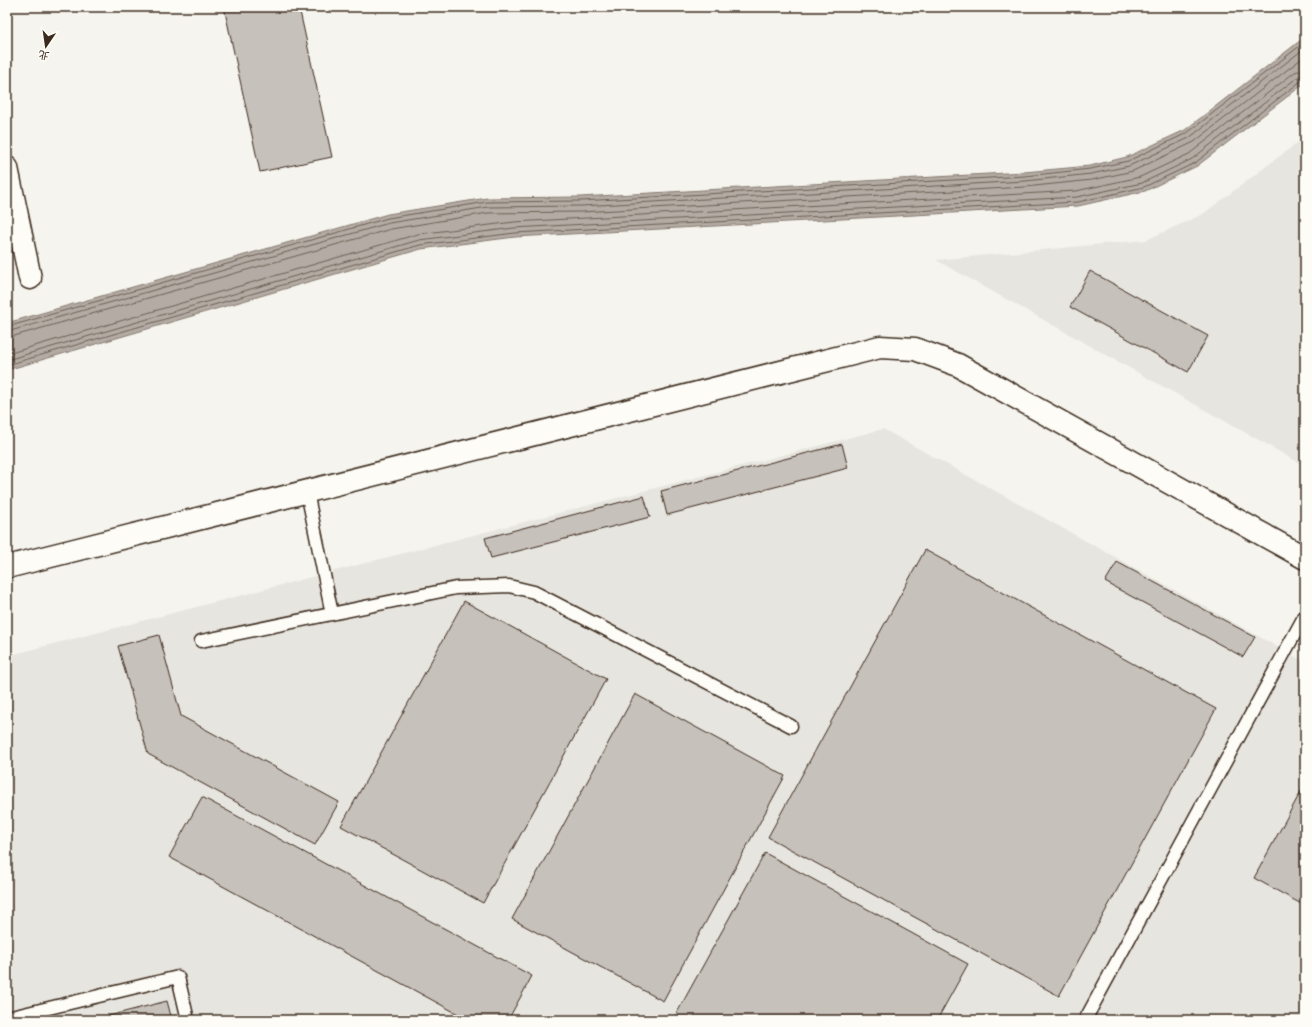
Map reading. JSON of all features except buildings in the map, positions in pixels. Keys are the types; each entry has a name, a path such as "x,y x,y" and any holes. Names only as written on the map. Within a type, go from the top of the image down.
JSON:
{"street":[{"path":"7,168 30,278"},
{"path":"7,567 880,347 915,349 958,365 1305,558"}],"lane":[{"path":"307,492 332,614"},
{"path":"201,640 456,588 510,586 534,592 791,726"},
{"path":"1084,1020 1305,615"},
{"path":"7,1018 178,977 188,1020"}],"shaded area":[{"path":"1305,137 1305,466 936,260 1146,240 1203,214"},
{"path":"883,429 1305,662 1305,1020 7,1020 7,656"}],"water":[{"path":"1305,37 1305,83 1197,166 1145,191 1078,206 515,237 421,249 7,370 7,323 388,214 487,198 580,197 1024,172 1090,166 1127,157 1185,130"}]}
